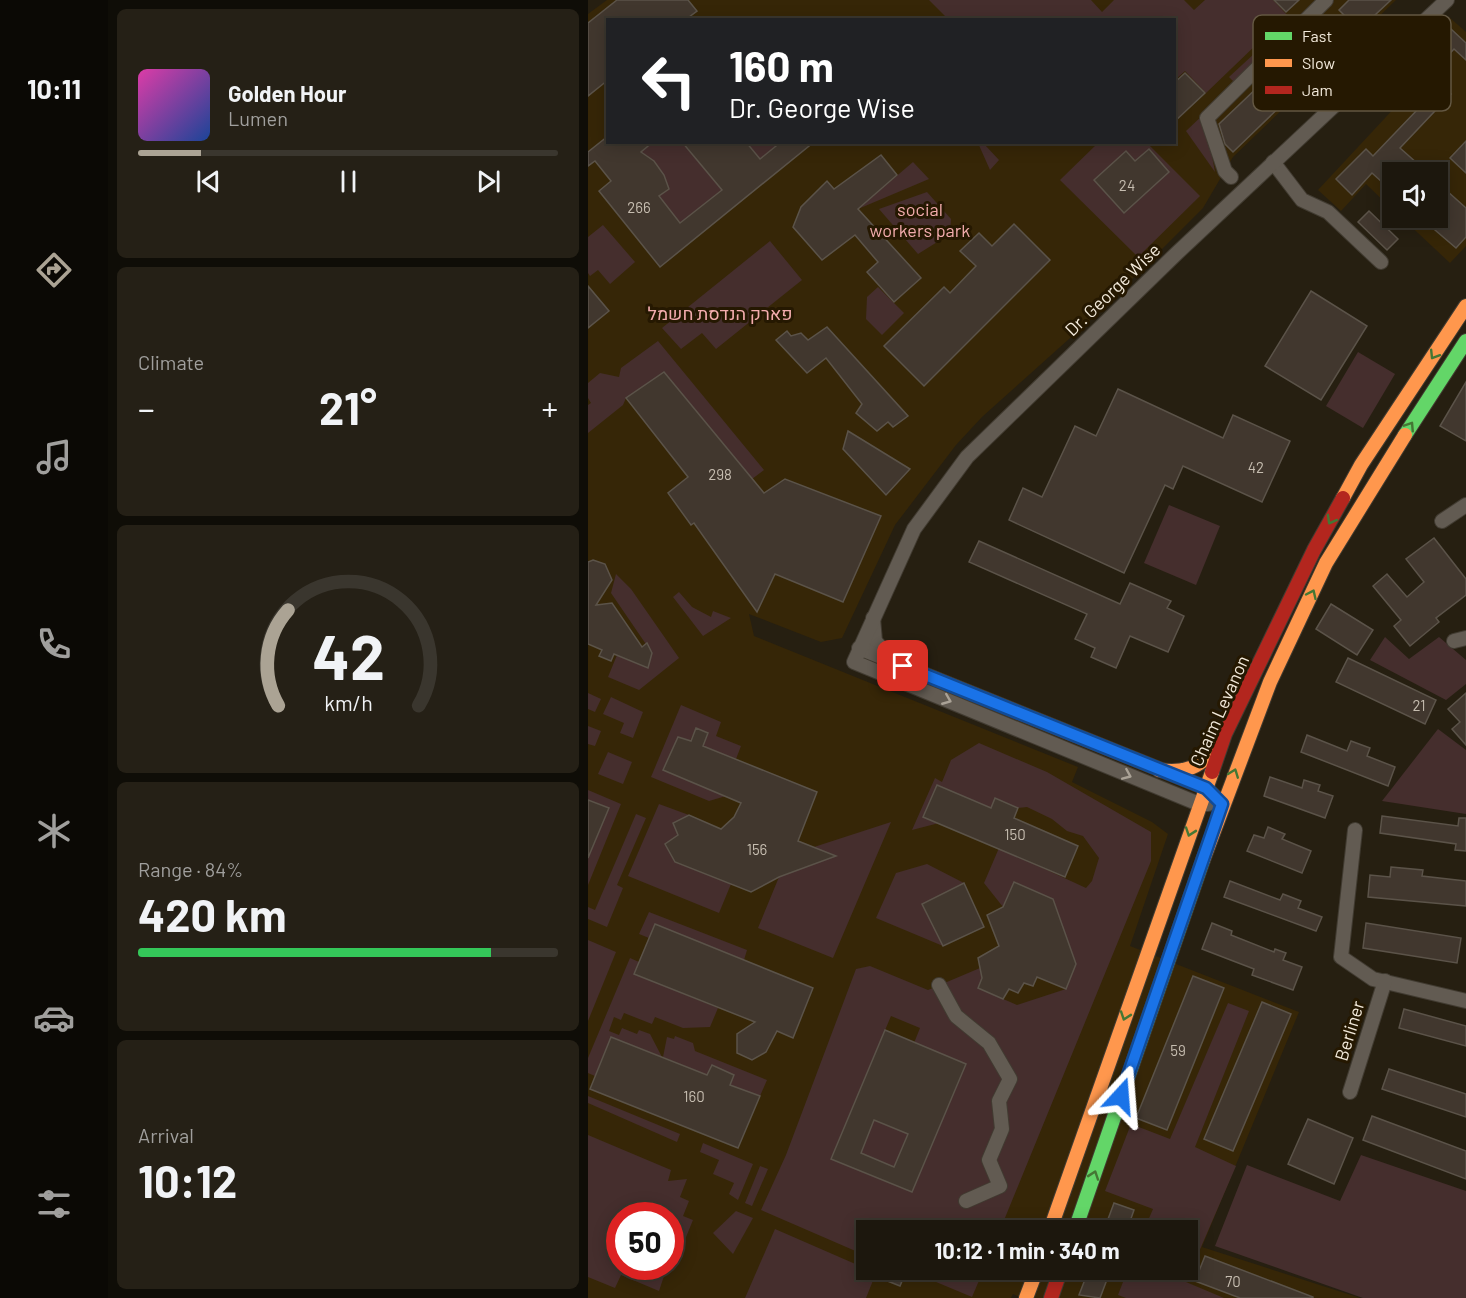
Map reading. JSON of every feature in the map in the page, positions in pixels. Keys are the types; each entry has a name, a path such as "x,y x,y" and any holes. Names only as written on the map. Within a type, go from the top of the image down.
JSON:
{"main road":[{"name":"Chaim Levanon","path":"1053,1220 1199,804 1226,734 1314,550 1361,465 1466,306"},
{"name":"Chaim Levanon","path":"1078,1220 1222,804 1270,682 1326,563 1374,482 1466,341"},
{"path":"1159,770 1179,773 1196,767 1214,751 1226,734"},
{"path":"1026,1298 1033,1280"},
{"path":"1051,1298 1057,1280"}],"street":[{"path":"1311,15 1326,0"},
{"name":"Dr. George Wise","path":"1431,15 1447,0"},
{"path":"1231,177 1225,171 1207,118 1253,72"},
{"name":"Dr. George Wise","path":"856,655 875,609 919,519 967,458 1328,111"},
{"path":"1273,162 1302,200 1328,212 1381,262"},
{"path":"1442,521 1466,505"},
{"path":"875,609 873,627 875,641 886,654 903,666"},
{"path":"856,655 903,666 1206,788 1222,804"},
{"path":"856,655 1199,804 1222,804"},
{"path":"1355,830 1341,957 1373,978 1466,1001"},
{"name":"Berliner","path":"1350,1092 1385,981"},
{"path":"939,985 956,1016 989,1043 1010,1079 999,1101 1002,1129 989,1160 1000,1186 966,1201"}],"shaded area":[{"path":"607,0 1396,0 1380,15 1253,15 1253,111 1281,111 1233,157 1203,208 1098,313 982,417 956,445 895,525 842,638 821,642 749,614 754,636 1078,767 1072,782 1152,822 1168,834 1130,946 1299,1012 1202,1247 1360,1298 1022,1298 1013,1294 1011,1298 588,1298 588,14"},
{"path":"1451,19 1466,32 1466,246 1450,263 1413,228 1448,228 1448,162 1382,162 1382,199 1366,184 1341,211 1318,190 1392,111 1451,111"}],"green space":[{"path":"929,0 1091,0 1102,12 1114,0 1184,0 1194,10 1205,0 1273,0 1287,15 1253,15 1253,48 1206,93 1185,71 1176,79 1176,18 947,18"},
{"path":"1253,55 1253,70 1237,85 1229,77"},
{"path":"1204,114 1215,172 1186,131"},
{"path":"652,144 683,144 724,188 681,223 656,198 668,189 660,169 640,152"},
{"path":"747,144 780,144 760,159"},
{"path":"978,144 986,144 999,160 990,170"},
{"path":"1097,144 1148,144 1200,196 1138,257 1060,180"},
{"path":"913,162 929,179 858,209"},
{"name":"social workers park","path":"927,192 951,219 950,234 918,254 879,209"},
{"path":"603,225 635,262 610,284 598,270 590,276 588,273 588,237"},
{"name":"פארק הנדסת חשמל","path":"770,241 802,280 716,349 702,333 681,349 662,328"},
{"path":"878,287 904,313 882,335 866,319 867,297"},
{"path":"658,341 764,470 752,479 664,372 626,398 623,405 588,433 588,405 591,403 588,398 588,383 600,373 619,377 621,368"},
{"path":"1358,352 1395,374 1363,428 1326,406"},
{"path":"1169,505 1220,526 1196,585 1144,563"},
{"path":"616,574 631,589 679,658 639,690 608,677 617,655 647,668 652,653 611,593"},
{"path":"679,592 692,607 711,617 713,611 731,618 703,636 673,597"},
{"path":"1385,637 1409,659 1439,637 1466,660 1466,684 1446,700 1370,660"},
{"path":"588,693 601,699 595,712 588,709"},
{"path":"611,697 643,712 633,738 620,733 624,723 603,714"},
{"path":"681,705 721,722 716,736 741,746 736,759 703,746 708,733 696,728 690,741 678,737 663,770 726,796 709,801 651,777"},
{"path":"588,726 601,731 595,746 588,744"},
{"path":"1438,729 1466,750 1466,814 1382,801"},
{"path":"979,743 1047,772 1151,832 1151,861 1004,1220 856,1220 856,1251 761,1210 786,1155 856,969 870,966 928,990 980,968 982,978 978,988 1017,1005 1066,989 1076,964 1053,899 1015,882 1003,907 984,883 999,848 1086,888 1092,881 1099,858 1083,836 1067,831 1052,819 1027,807 1018,808 995,798 991,809 937,786 924,816 939,823 912,830 935,778 942,782 951,760","holes":["891,1016 920,1028 914,1043 965,1064 912,1192 831,1159"]},
{"path":"608,752 632,762 623,784 598,774"},
{"path":"588,790 621,804 588,885 588,858 609,808 588,800"},
{"path":"659,804 689,815 673,823 678,835 665,844 675,862 731,884 719,913 628,876"},
{"path":"636,814 646,818 617,885 623,888 607,927 588,919 588,907 595,910"},
{"path":"891,822 833,958 758,928 779,877 835,856 814,847"},
{"path":"927,864 964,883 922,904 943,946 876,918 896,873"},
{"path":"649,912 747,950 744,960 655,924 649,938 639,934"},
{"path":"588,940 616,952 588,1021"},
{"path":"630,958 639,962 635,974 718,1008 710,1027 683,1028 655,1017 652,1024 624,1013 621,1020 614,1017 609,1031 619,1035 622,1028 637,1034 639,1030 650,1034 662,1057 611,1037 595,1076 588,1073 588,1058"},
{"path":"1228,1003 1249,1011 1195,1147 1236,1166 1198,1254 1198,1220 1148,1220 1153,1209 1105,1191 1131,1124 1170,1139"},
{"path":"675,1036 693,1043 695,1051 767,1080 760,1096 730,1085 734,1075 712,1065 707,1075 663,1057 667,1037 674,1039"},
{"path":"588,1096 680,1134 677,1142 588,1103"},
{"path":"874,1120 908,1134 894,1167 861,1153"},
{"path":"588,1135 671,1170 668,1181 687,1179 680,1197 689,1201 684,1214 684,1202 606,1202 606,1280 619,1280 615,1288 588,1277"},
{"path":"703,1143 753,1164 738,1200 729,1194 734,1183 713,1174 719,1160 700,1152"},
{"path":"1361,1155 1466,1191 1466,1298 1363,1298 1215,1246 1247,1165 1340,1201"},
{"path":"760,1166 768,1169 752,1206 745,1203"},
{"path":"736,1211 753,1218 733,1254 713,1233"},
{"path":"684,1216 693,1220 684,1242"},
{"path":"775,1229 856,1264 856,1280 873,1280 866,1298 745,1298"},
{"path":"633,1280 663,1280 659,1291"},
{"path":"931,1280 979,1280 972,1297"},
{"path":"1124,1280 1187,1280 1186,1282 1224,1298 1126,1298 1118,1295"}],"building":[{"path":"617,0 688,0 697,11 688,18 606,18 606,82 588,96 588,23"},
{"path":"1274,0 1299,0 1286,12"},
{"path":"1349,0 1391,0 1375,15 1344,15 1339,10"},
{"path":"1451,29 1466,43 1466,60 1454,49 1451,52"},
{"path":"1185,73 1205,93 1176,120 1176,81"},
{"path":"1253,92 1253,111 1276,111 1233,152 1225,144 1219,124"},
{"path":"1416,111 1435,111 1400,148 1416,162 1382,162 1382,182 1372,173 1352,195 1336,179 1366,149 1373,156"},
{"path":"606,138 606,144 651,144 641,152 654,161 664,175 669,189 659,196 680,223 722,190 684,144 748,144 760,159 779,144 812,144 660,267 599,191 611,181 595,161 588,166 588,152"},
{"path":"1466,141 1466,173 1450,158"},
{"path":"1149,149 1169,172 1124,213 1094,180 1126,151 1135,161"},
{"path":"881,155 897,175 858,209 921,278 894,302 867,272 878,262 855,235 822,260 793,227 801,207 827,181 834,189"},
{"path":"1448,192 1466,208 1466,237 1456,248 1433,228 1448,228"},
{"path":"1369,211 1382,224 1382,228 1387,228 1398,239 1387,250 1358,222"},
{"path":"1014,224 1050,260 924,386 884,346 944,287 950,293 976,266 960,251 979,233 992,246"},
{"path":"588,286 609,311 588,328"},
{"path":"1311,291 1367,326 1321,400 1265,366"},
{"path":"827,327 908,416 893,427 888,422 877,431 856,413 862,404 826,358 807,373 776,340 787,331 791,336 801,333 808,340"},
{"path":"664,372 764,493 785,479 881,516 843,602 775,574 757,612 694,523 691,525 668,493 688,477 626,398"},
{"path":"1466,382 1466,441 1440,426"},
{"path":"1118,389 1223,438 1233,415 1290,441 1262,502 1183,466 1173,489 1165,485 1124,573 1009,520 1023,488 1042,497 1075,426 1096,436"},
{"path":"848,431 910,469 886,495 843,449"},
{"path":"1434,538 1466,579 1466,595 1436,618 1439,622 1410,646 1394,626 1401,620 1373,586 1387,574 1407,597 1424,582 1406,559"},
{"path":"979,541 1120,604 1130,583 1171,601 1167,608 1184,616 1168,652 1130,636 1116,668 1091,657 1095,648 1075,639 1087,614 969,562"},
{"path":"593,560 605,564 612,580 596,605 612,603 642,647 647,643 652,653 648,668 614,654 611,661 599,656 602,650 588,644 588,562"},
{"path":"1331,604 1373,630 1357,655 1316,629"},
{"path":"1348,658 1436,700 1425,724 1336,682"},
{"path":"1466,693 1466,745 1452,729 1460,722 1448,709"},
{"path":"696,728 708,733 703,746 817,792 798,841 836,856 779,877 751,892 675,862 665,844 678,835 673,823 689,815 721,829 734,817 741,803 663,770 678,737 691,741"},
{"path":"1307,735 1347,751 1351,741 1370,748 1367,756 1395,767 1388,786 1301,752"},
{"path":"1270,777 1302,788 1304,780 1320,785 1318,791 1333,796 1325,818 1264,796"},
{"path":"937,785 991,808 995,798 1018,808 1014,818 1078,846 1065,877 923,817"},
{"path":"588,800 609,808 588,858"},
{"path":"1382,816 1458,826 1459,818 1466,818 1466,851 1455,850 1456,844 1380,833"},
{"path":"1268,827 1285,834 1282,839 1311,851 1302,873 1247,851 1254,835 1264,838"},
{"path":"1391,867 1423,870 1422,876 1466,881 1466,906 1368,897 1370,875 1390,877"},
{"path":"1230,881 1280,900 1283,894 1301,901 1298,908 1322,917 1316,931 1224,897"},
{"path":"1014,882 1053,899 1076,964 1066,989 1037,977 1033,986 1024,983 1018,993 1009,989 1003,999 978,988 982,978 978,958 999,946 987,915 1003,907"},
{"path":"964,883 984,927 943,946 922,904"},
{"path":"1212,923 1232,931 1231,935 1274,952 1275,949 1286,953 1283,960 1302,967 1293,990 1252,975 1254,969 1202,949"},
{"path":"1366,923 1461,938 1457,963 1363,948"},
{"path":"655,924 813,988 793,1038 777,1031 766,1052 752,1060 737,1053 737,1034 755,1022 634,974"},
{"path":"1193,976 1224,988 1167,1130 1136,1118"},
{"path":"1262,1002 1291,1014 1233,1151 1204,1139"},
{"path":"1404,1009 1466,1026 1466,1046 1399,1028"},
{"path":"885,1030 966,1064 912,1192 831,1159","holes":["874,1120 908,1134 894,1167 861,1153"]},
{"path":"611,1037 707,1075 712,1065 734,1075 730,1085 760,1096 738,1148 590,1089"},
{"path":"1389,1069 1466,1094 1466,1117 1382,1089"},
{"path":"1372,1116 1466,1151 1466,1179 1363,1140"},
{"path":"1308,1119 1353,1138 1334,1184 1288,1164"},
{"path":"1114,1203 1134,1210 1130,1220 1108,1220"},
{"path":"1205,1256 1313,1298 1240,1298 1195,1281 1198,1280 1198,1274"},
{"path":"885,1280 902,1280 900,1286"},
{"path":"1085,1280 1107,1280 1100,1298 1079,1295"}],"traffic: fast":[{"path":"1405,435 1466,341"},
{"path":"1078,1220 1203,860"}],"traffic: slow":[{"path":"1343,498 1361,465 1466,306"},
{"path":"1203,860 1270,682 1326,563 1405,435"},
{"path":"1159,770 1185,770 1205,759 1217,746"},
{"path":"1054,1220 1212,772"},
{"path":"1026,1298 1033,1280"}],"traffic: jam":[{"path":"1212,772 1225,734 1314,550 1343,498"},
{"path":"1051,1298 1057,1280"}],"route":[{"path":"903,666 1206,788 1222,804 1121,1096"}]}
